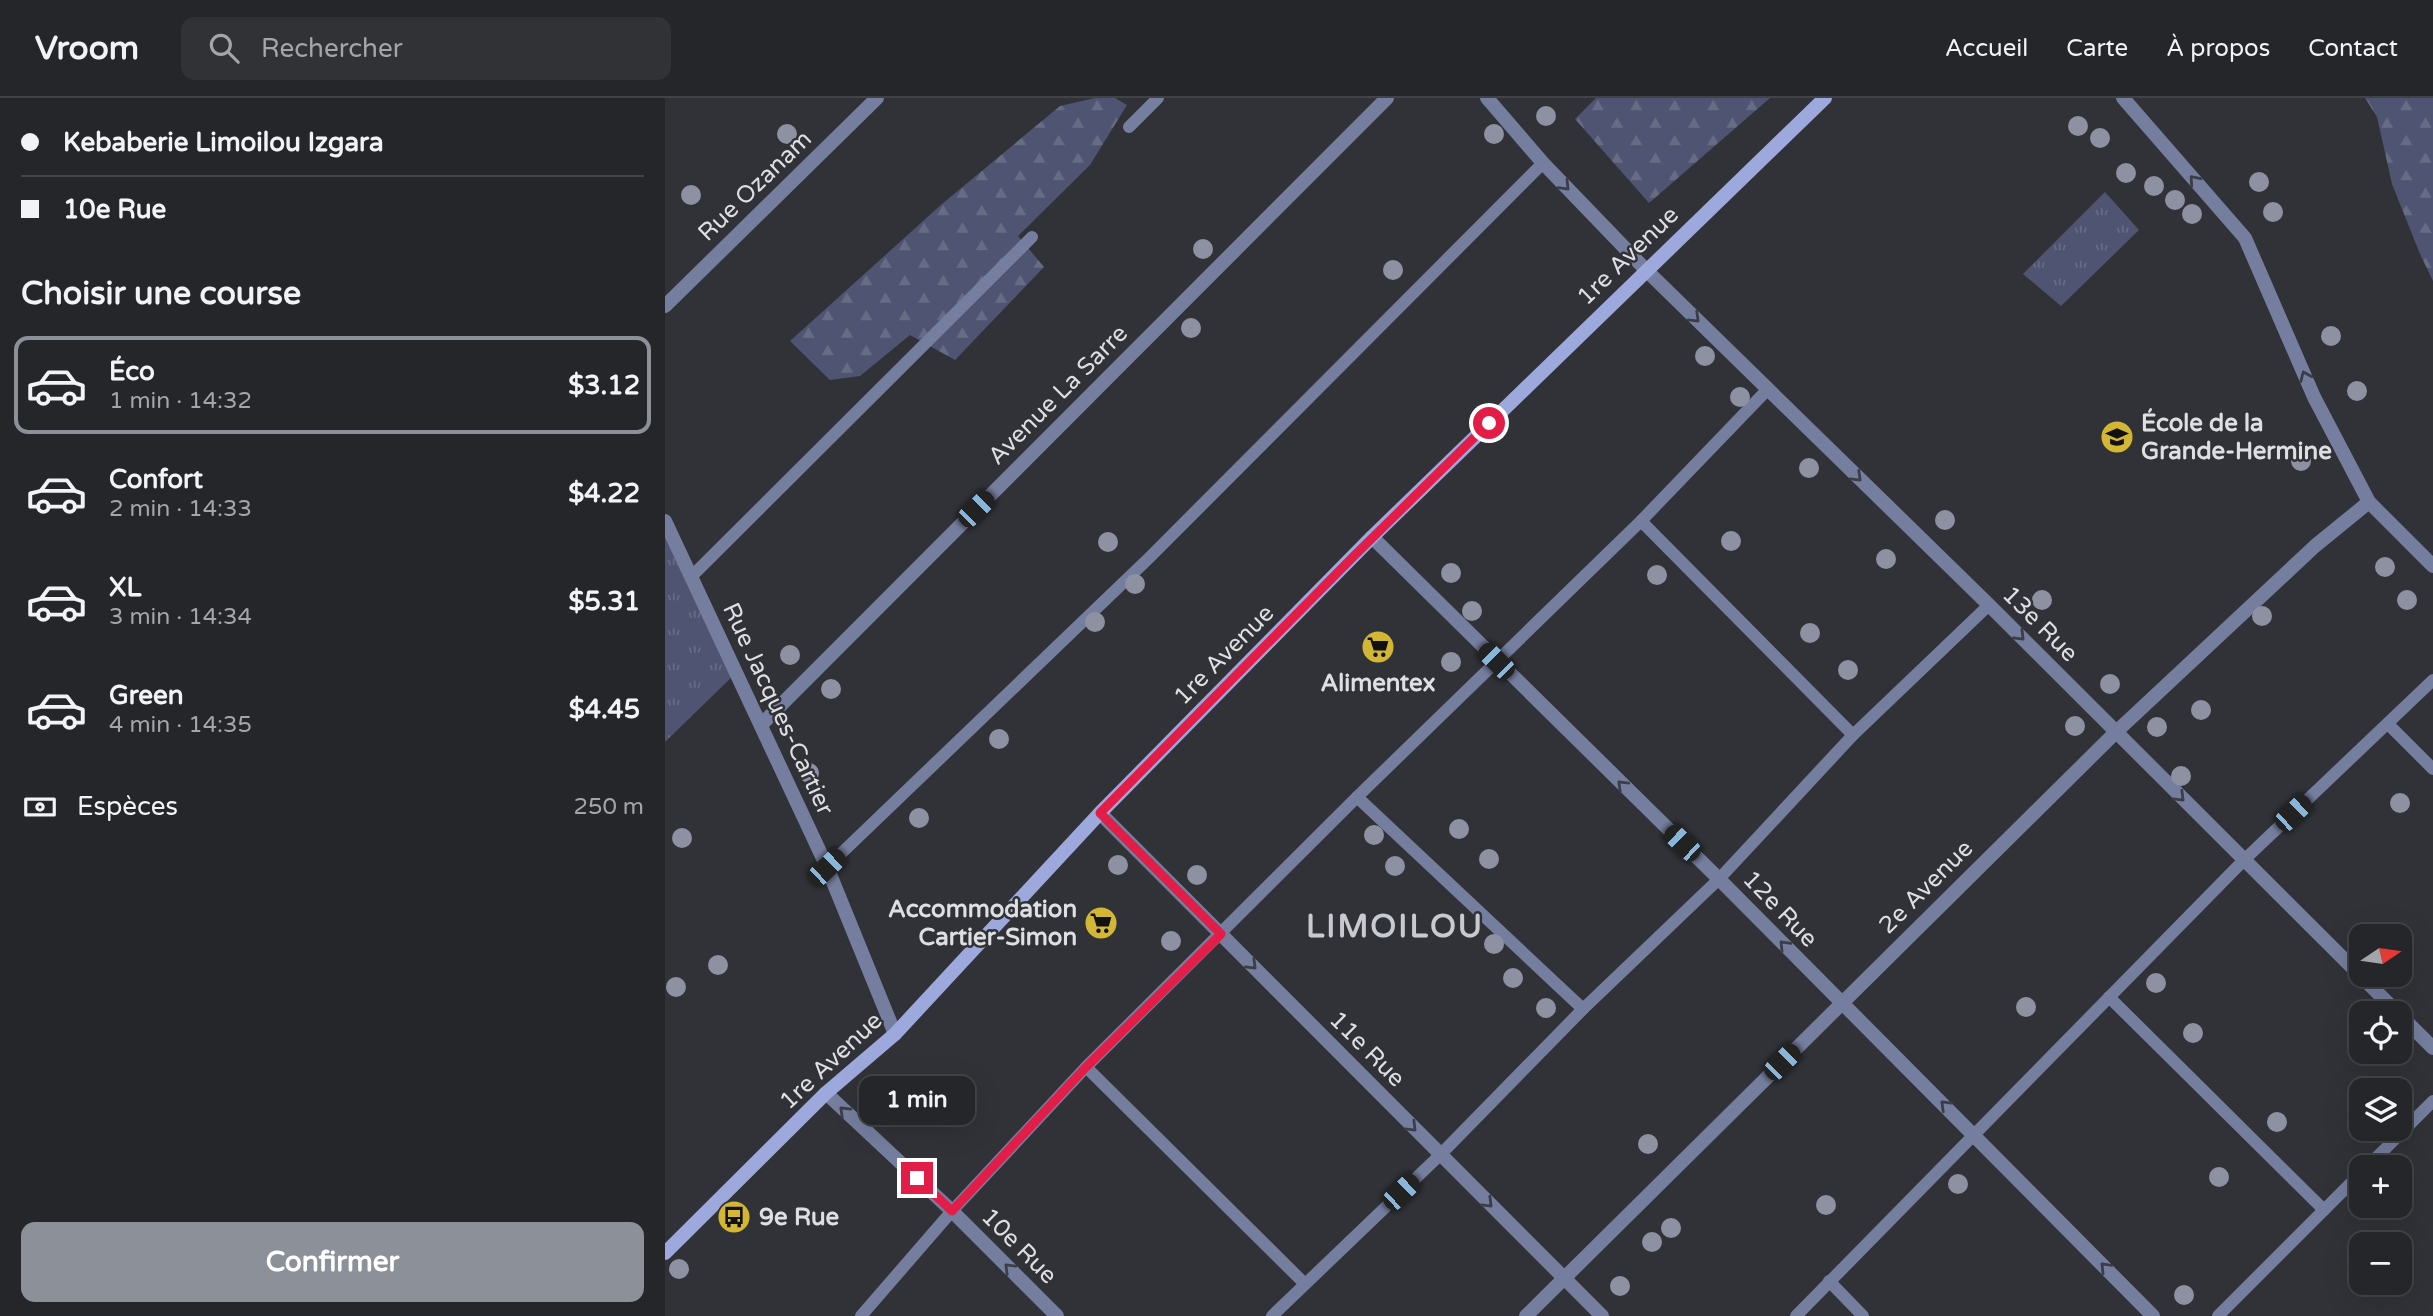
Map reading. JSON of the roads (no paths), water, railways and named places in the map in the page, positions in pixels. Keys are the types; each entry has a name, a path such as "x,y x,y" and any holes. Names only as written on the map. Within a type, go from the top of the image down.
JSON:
{"street":[{"name":"Rue Ozanam","path":"665,306 877,98"},
{"name":"Avenue La Sarre","path":"761,725 1387,98"},
{"name":"13e Rue","path":"1487,98 1543,163 1646,270 1989,605 2386,1001"},
{"name":"1re Avenue","path":"665,1253 826,1093 895,1034 1100,813 1373,537 1825,98"},
{"path":"2123,98 2245,238 2314,397 2369,502 2433,566"},
{"name":"2e Avenue","path":"1526,1316 2115,733 2315,547 2369,502"},
{"name":"Rue Jacques-Cartier","path":"665,521 827,867 895,1034"},
{"name":"12e Rue","path":"1373,537 1719,879 2153,1316"},
{"name":"11e Rue","path":"1100,813 1602,1316"},
{"name":"13e Rue","path":"2412,1027 2433,1048"},
{"name":"10e Rue","path":"826,1093 952,1211 1057,1316"}],"lane":[{"path":"1129,127 1158,98"},
{"path":"827,867 1149,558 1543,163"},
{"path":"691,577 1033,237"},
{"path":"861,1316 952,1211 1086,1067 1641,520 1768,389"},
{"path":"1641,520 1853,735"},
{"path":"1272,1316 1440,1155 1583,1009 1719,879 1853,735 1989,605"},
{"path":"1796,1316 2244,860 2433,680"},
{"path":"2388,724 2433,769"},
{"path":"1357,797 1583,1009"},
{"path":"2109,997 2324,1210"},
{"path":"1086,1067 1304,1283"},
{"path":"2379,1155 2433,1101"},
{"path":"2218,1316 2349,1185"},
{"path":"1829,1281 1863,1316"}],"place":[{"name":"École de la Grande-Hermine","path":"2117,437"},
{"name":"Alimentex","path":"1378,647"},
{"name":"Accommodation Cartier-Simon","path":"1101,923"},
{"name":"9e Rue","path":"734,1217"}],"district":[{"name":"LIMOILOU","path":"1395,927"}]}
